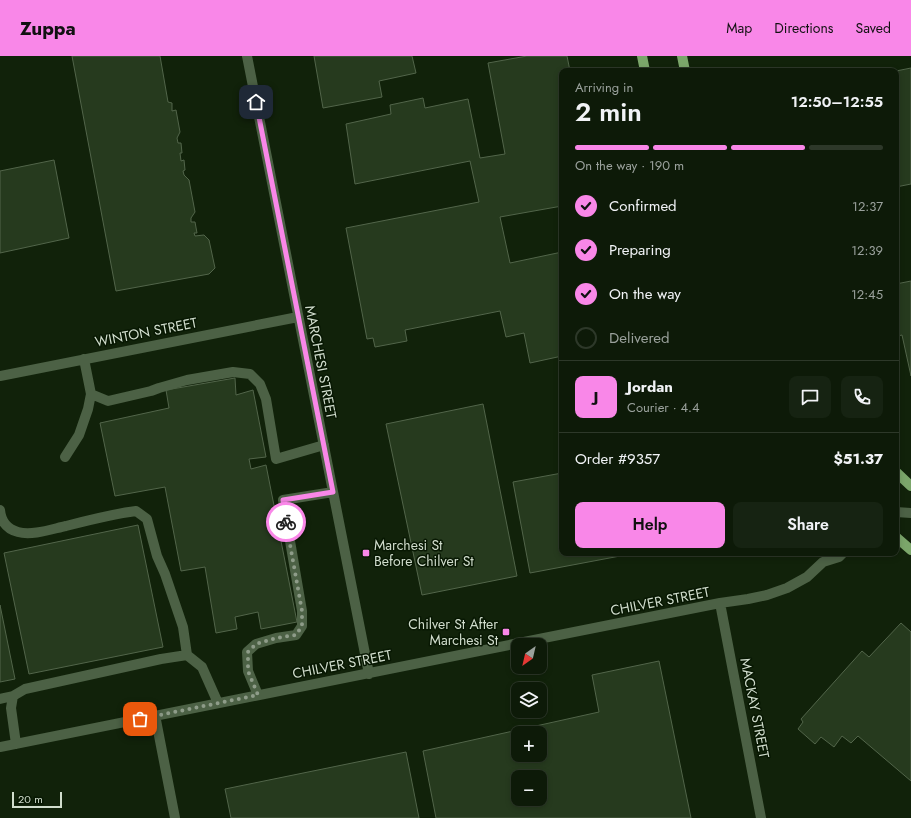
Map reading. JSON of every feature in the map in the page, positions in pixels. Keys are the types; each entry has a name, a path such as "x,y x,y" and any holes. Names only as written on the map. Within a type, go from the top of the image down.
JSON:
{"main road":[{"path":"642,56 644,68"},
{"path":"682,56 684,68"},
{"path":"899,475 911,486"},
{"path":"899,540 911,550"}],"street":[{"name":"MARCHESI STREET","path":"247,56 369,674"},
{"name":"WINTON STREET","path":"0,376 298,317"},
{"path":"65,457 79,435 88,409 91,394 84,359"},
{"path":"91,394 108,401 152,392 159,388 187,380 233,372 250,374 260,384 266,399 276,459 324,445"},
{"path":"258,695 248,671 248,652 256,644 276,638 296,635 302,626 302,611 283,500 333,492"},
{"path":"0,510 7,528 19,532 36,533 136,511 147,519 157,556 165,574 183,628 187,655 202,667 218,703"},
{"path":"899,512 911,512"},
{"name":"CHILVER STREET","path":"0,747 720,603 767,595 787,588 807,577 824,558 840,556"},
{"name":"MACKAY STREET","path":"720,603 761,818"},
{"path":"0,699 13,696 25,689 161,659 187,655"},
{"path":"13,696 11,708 16,744"},
{"path":"155,715 175,818"}],"building":[{"path":"72,56 160,56 168,102 172,103 172,111 176,110 180,132 177,138 178,143 181,143 181,161 184,160 185,170 183,171 184,175 189,180 195,212 191,218 191,222 195,222 197,233 194,233 195,236 204,235 209,240 215,268 209,274 116,291"},
{"path":"314,56 412,56 416,73 379,81 382,97 323,108"},
{"path":"527,56 567,56 569,68 559,68 559,207 500,217 510,263 559,253 559,357 530,363 524,333 506,337 500,311 405,330 407,341 375,347 373,338 367,339 346,228 479,202 470,161 355,184 346,124 391,114 390,105 423,98 425,108 468,99 480,158 505,154 488,63"},
{"path":"911,68 911,184 899,186 899,70"},
{"path":"54,160 69,238 0,253 0,171"},
{"path":"911,281 911,376 902,335 899,336 899,283"},
{"path":"235,378 236,395 253,390 266,457 249,459 251,469 266,465 297,622 261,629 258,612 235,617 237,629 216,633 205,567 181,571 165,487 115,496 100,423 169,408 166,390"},
{"path":"483,404 517,576 422,595 386,424"},
{"path":"559,474 559,556 620,556 530,573 513,482"},
{"path":"138,525 163,647 29,674 4,553"},
{"path":"0,605 15,679 0,682"},
{"path":"901,623 911,632 911,781 858,736 851,743 842,736 834,747 821,737 815,744 798,729 803,722 801,719 862,651 869,657"},
{"path":"659,661 691,818 436,818 423,751 511,732 511,762 547,762 547,726 536,726 599,712 592,675"},
{"path":"406,752 419,818 231,818 225,789"}],"way so far":[{"path":"140,719 258,695 248,671 248,652 256,644 276,638 296,635 302,626 302,611 286,522"}],"place":[{"name":"Marchesi St Before Chilver St","path":"366,553"},
{"name":"Chilver St After Marchesi St","path":"506,632"}],"route":[{"path":"256,102 333,492 283,500 286,522"}]}
